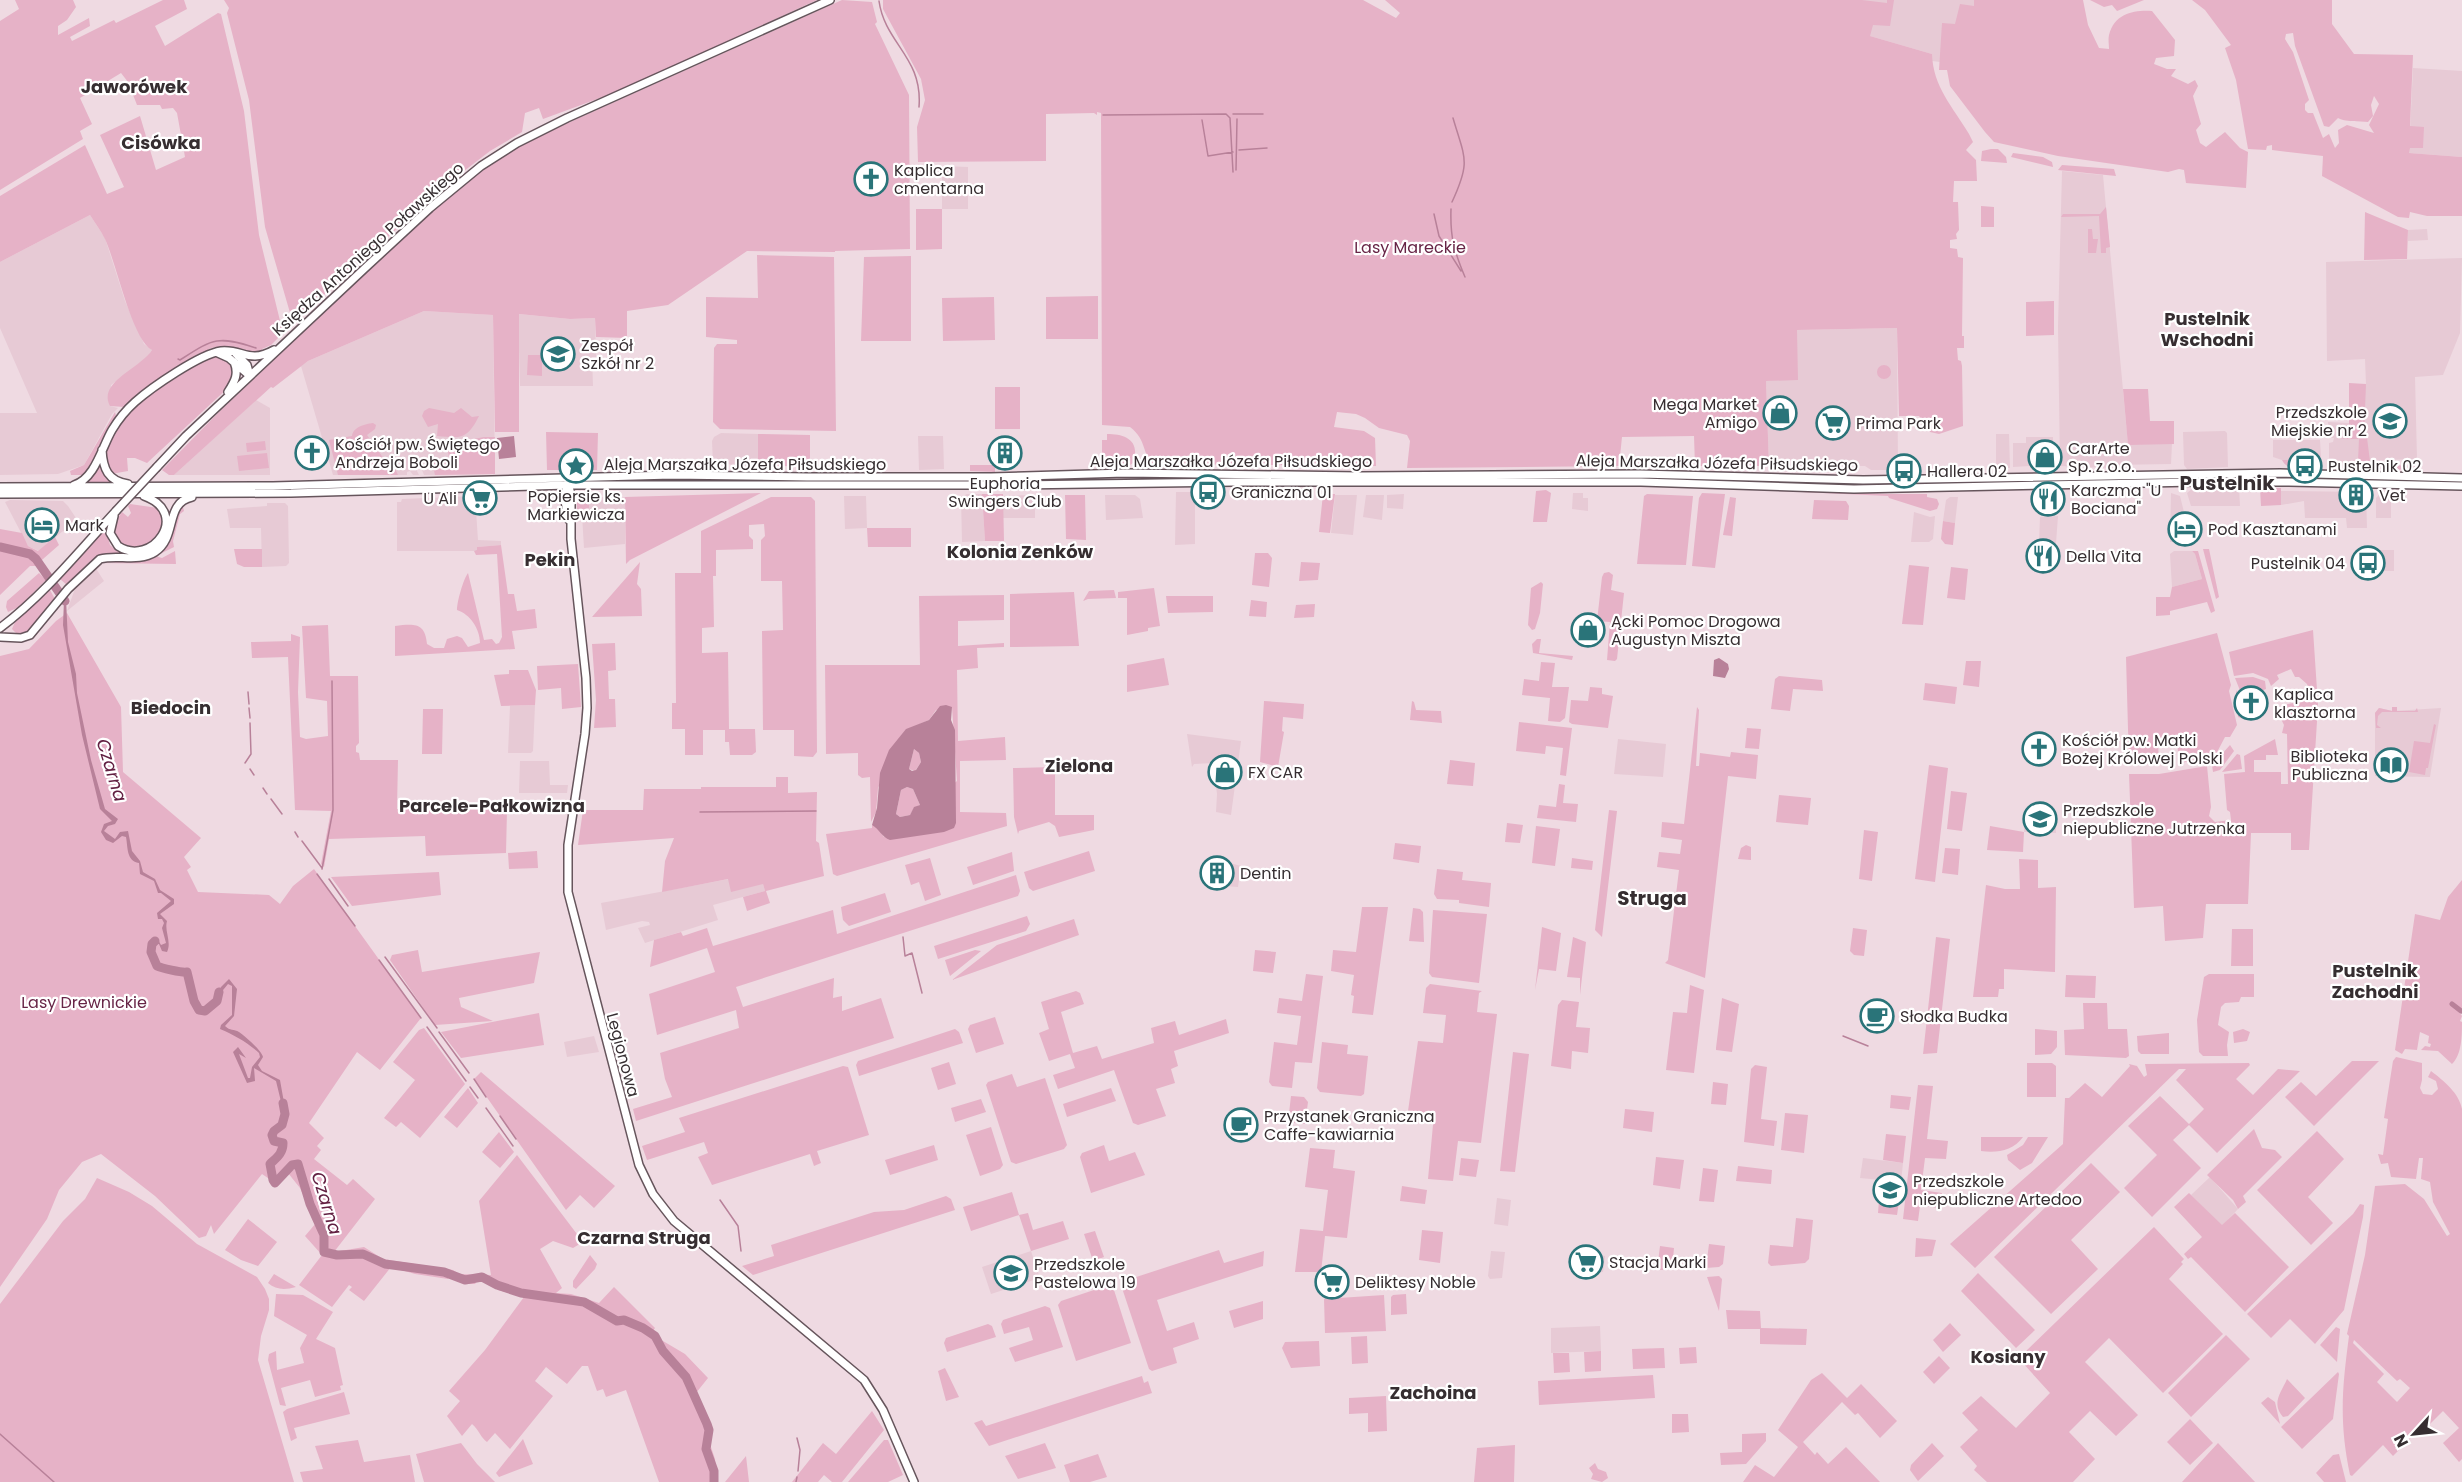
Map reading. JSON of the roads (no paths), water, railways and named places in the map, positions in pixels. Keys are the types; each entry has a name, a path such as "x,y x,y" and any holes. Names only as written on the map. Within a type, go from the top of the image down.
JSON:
{"main road":[{"name":"Księdza Antoniego Poławskiego","path":"0,628 58,575 157,467 249,376 430,208 496,156 567,118 830,0"},
{"path":"69,487 79,484 87,477 118,420 133,404 192,363 215,352 258,357 282,345"},
{"path":"215,352 234,362 249,376"},
{"path":"234,353 247,365 249,376"},
{"path":"222,402 236,380 237,372 234,362"},
{"path":"102,450 104,466 110,476 121,483 148,487"},
{"name":"Aleja Marszałka Józefa Piłsudskiego","path":"0,487 337,485 672,475 991,477 1114,473 1338,476 1640,474 1863,480 2280,473 2462,478"},
{"name":"Legionowa","path":"567,477 568,485 564,497 571,528 587,708 568,845 568,892 639,1165 653,1194 674,1221 864,1380 883,1410 914,1482"},
{"name":"Aleja Marszałka Józefa Piłsudskiego","path":"0,494 206,494 568,485 1641,482 1854,489 2289,482 2462,486"},
{"path":"0,637 26,637 32,633 68,589 92,564 102,558 137,558 156,551 168,537 175,507 180,501 206,494"},
{"path":"116,511 110,530 116,545 135,551 155,544 165,529 165,511 158,502 138,495"},
{"path":"7,622 10,633 16,638"}],"waterway":[{"path":"879,1 888,29 915,75 919,90 919,107"},
{"path":"1103,115 1226,114 1230,118 1233,172"},
{"path":"1233,114 1263,114"},
{"path":"1452,202 1464,168 1463,152 1453,118"},
{"path":"1236,170 1237,119"},
{"path":"1202,120 1208,156 1233,152"},
{"path":"1239,150 1267,148"},
{"path":"1451,209 1454,244 1465,277"},
{"path":"1434,214 1439,236 1461,271"},
{"path":"178,359 216,341 232,341 256,348"},
{"name":"Czarna","path":"0,547 30,554 36,559 65,601"},
{"path":"322,869 333,810 332,681"},
{"path":"248,692 249,704"},
{"path":"249,708 250,718"},
{"path":"245,763 251,754 250,723"},
{"path":"250,769 254,775"},
{"path":"263,788 267,794"},
{"path":"271,799 282,814"},
{"path":"700,812 816,811"},
{"path":"295,832 298,837"},
{"path":"302,841 322,868"},
{"path":"317,874 355,926"},
{"path":"329,879 348,906"},
{"path":"903,937 905,956 912,953 922,993"},
{"name":"Czarna","path":"155,941 151,952 157,966 187,972 194,1001 199,1010 205,1011 217,1001 219,992"},
{"path":"385,957 437,1028"},
{"path":"379,960 421,1018"},
{"path":"2452,1004 2461,1011"},
{"path":"427,1027 466,1081"},
{"path":"439,1032 469,1073"},
{"path":"1843,1036 1868,1046"},
{"path":"474,1079 486,1097"},
{"path":"470,1087 478,1098"},
{"name":"Czarna","path":"283,1103 285,1114 282,1125 272,1135 274,1141 283,1143 277,1158 270,1164 273,1180 275,1183 292,1165 298,1164 310,1204 324,1235 324,1252 337,1255 363,1254 385,1264 444,1272 465,1280 482,1277 521,1293 584,1302 617,1321 624,1320 643,1328 655,1336 663,1351 686,1377 709,1430 706,1449 714,1471 714,1482"},
{"path":"486,1108 513,1146"},
{"path":"500,1116 516,1139"},
{"path":"720,1200 738,1226 741,1251"},
{"path":"0,1434 54,1482"},
{"path":"797,1438 800,1450 798,1471"},
{"path":"796,1482 797,1477"}],"place":[{"name":"Kaplica cmentarna","path":"871,179"},
{"name":"Zespół Szkół nr 2","path":"558,354"},
{"name":"Mega Market Amigo","path":"1780,413"},
{"name":"Przedszkole Miejskie nr 2","path":"2390,421"},
{"name":"Prima Park","path":"1833,423"},
{"name":"Kościół pw. Świętego Andrzeja Boboli","path":"312,453"},
{"name":"Euphoria Swingers Club","path":"1005,453"},
{"name":"CarArte Sp. z o.o.","path":"2045,457"},
{"name":"Popiersie ks. Markiewicza","path":"576,466"},
{"name":"Pustelnik 02","path":"2305,466"},
{"name":"Hallera 02","path":"1904,471"},
{"name":"Graniczna 01","path":"1208,492"},
{"name":"Vet","path":"2356,495"},
{"name":"U Ali","path":"480,498"},
{"name":"Karczma \"U Bociana\"","path":"2048,499"},
{"name":"Mark","path":"42,525"},
{"name":"Pod Kasztanami","path":"2185,529"},
{"name":"Della Vita","path":"2043,556"},
{"name":"Pustelnik 04","path":"2368,563"},
{"name":"Ącki Pomoc Drogowa Augustyn Miszta","path":"1588,630"},
{"name":"Kaplica klasztorna","path":"2251,703"},
{"name":"Kościół pw. Matki Bożej Królowej Polski","path":"2039,749"},
{"name":"Biblioteka Publiczna","path":"2391,765"},
{"name":"FX CAR","path":"1225,772"},
{"name":"Przedszkole niepubliczne Jutrzenka","path":"2040,819"},
{"name":"Dentin","path":"1217,873"},
{"name":"Słodka Budka","path":"1877,1016"},
{"name":"Przystanek Graniczna Caffe-kawiarnia","path":"1241,1125"},
{"name":"Przedszkole niepubliczne Artedoo","path":"1890,1190"},
{"name":"Stacja Marki","path":"1586,1262"},
{"name":"Przedszkole Pastelowa 19","path":"1011,1273"},
{"name":"Deliktesy Noble","path":"1332,1282"}],"district":[{"name":"Jaworówek","path":"134,86"},
{"name":"Cisówka","path":"161,142"},
{"name":"Pustelnik Wschodni","path":"2207,328"},
{"name":"Pustelnik","path":"2227,483"},
{"name":"Kolonia Zenków","path":"1020,551"},
{"name":"Pekin","path":"550,559"},
{"name":"Biedocin","path":"171,707"},
{"name":"Zielona","path":"1079,765"},
{"name":"Parcele-Pałkowizna","path":"492,805"},
{"name":"Struga","path":"1652,898"},
{"name":"Pustelnik Zachodni","path":"2375,980"},
{"name":"Czarna Struga","path":"644,1237"},
{"name":"Kosiany","path":"2008,1356"},
{"name":"Zachoina","path":"1433,1392"}],"park label":[{"name":"Lasy Mareckie","path":"1410,247"},
{"name":"Lasy Drewnickie","path":"84,1002"}]}
